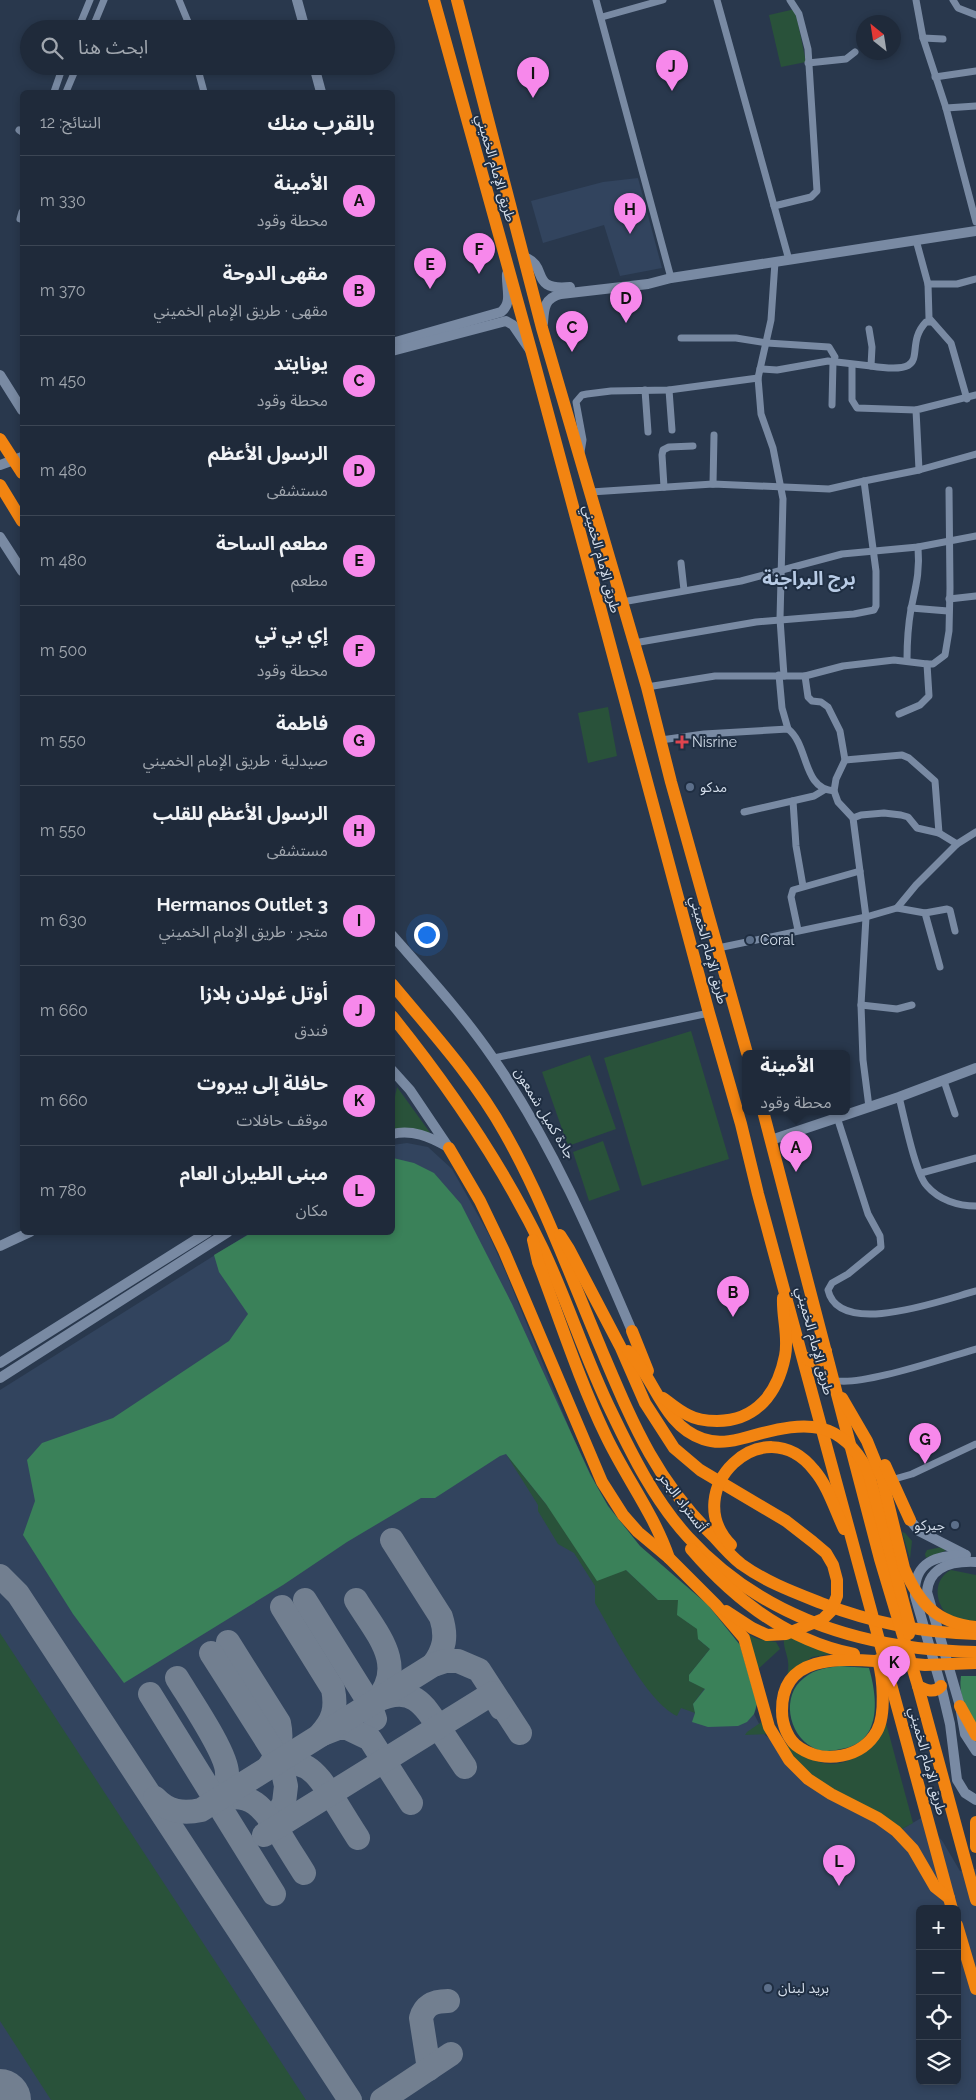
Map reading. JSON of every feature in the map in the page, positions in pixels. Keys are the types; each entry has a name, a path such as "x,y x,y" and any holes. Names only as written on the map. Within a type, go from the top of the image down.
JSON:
{"highway":[{"name":"طريق الإمام الخميني","path":"434,0 531,350 709,1013 742,1124 758,1194 804,1357 951,1904"},
{"name":"طريق الإمام الخميني","path":"457,0 542,328 647,687 746,1050"},
{"path":"0,438 20,470"},
{"path":"0,485 20,518"},
{"path":"640,756 647,764 655,765 660,761 662,745"},
{"path":"652,801 655,787 661,783 670,788 675,795"},
{"path":"395,988 441,1043 500,1124 546,1217 569,1249 621,1348 645,1403 674,1448 700,1470 786,1521 814,1542 829,1559 837,1580 837,1596 831,1610 823,1619 786,1634 767,1635 752,1628 715,1604"},
{"path":"395,1020 453,1096 531,1225 538,1262 595,1411 606,1437 660,1532 669,1558"},
{"name":"طريق الإمام الخميني","path":"764,1115 880,1559 918,1686 976,1900"},
{"path":"449,1148 480,1201 504,1251 602,1482 623,1515 638,1532 669,1558 715,1604 744,1638 769,1727 788,1760 808,1778 831,1794 878,1818 896,1831 913,1849 935,1887 951,1904"},
{"name":"أتستراد البحر","path":"546,1217 588,1320 640,1438 664,1480 699,1523 740,1563 777,1586 870,1620 952,1634 976,1634"},
{"name":"أتستراد البحر","path":"531,1225 555,1275 610,1408 650,1487 688,1537 731,1576 768,1602 840,1634 894,1644 958,1652 976,1652"},
{"path":"632,1331 656,1392 688,1416 705,1421 741,1418 763,1403 776,1386 786,1354 782,1305 785,1289"},
{"path":"621,1348 631,1354 669,1414 678,1423 702,1439 731,1441 793,1426 807,1425 828,1430 850,1444 868,1471 909,1623 907,1650"},
{"path":"804,1357 812,1362 817,1362 825,1357 826,1351"},
{"path":"833,1381 865,1423 910,1520"},
{"path":"833,1381 856,1422 882,1478 904,1568 918,1596 937,1616 952,1623 976,1628"},
{"path":"828,1606 775,1578 739,1554 719,1529 715,1503 720,1479 734,1462 756,1449 766,1448 790,1451 801,1457 815,1470 860,1566 860,1593 880,1668 882,1700 877,1730 869,1741 858,1750 845,1755 822,1756 800,1748 790,1738 784,1725 782,1713 786,1689 799,1672 820,1662 834,1659 894,1662 976,1670"},
{"path":"650,1487 681,1537 729,1590 754,1609 773,1622 803,1637 843,1652 894,1662"},
{"path":"926,1665 976,1663"},
{"path":"918,1686 932,1691 938,1690 942,1686"},
{"path":"960,1706 976,1735"},
{"path":"976,1822 976,1847"},
{"path":"961,1938 976,1988"}],"street":[{"path":"82,20 90,0"},
{"path":"96,20 104,0"},
{"path":"179,0 187,20"},
{"path":"297,0 303,20"},
{"path":"596,0 671,278"},
{"path":"602,18 663,0"},
{"path":"717,0 789,260"},
{"path":"774,206 810,197 817,191 808,49 799,14 790,0"},
{"path":"916,0 923,38 946,108 976,222"},
{"path":"953,0 958,8 976,15"},
{"path":"923,38 943,39"},
{"path":"808,64 846,59 856,52"},
{"path":"935,77 976,71"},
{"path":"55,90 60,75"},
{"path":"67,90 73,75"},
{"path":"199,75 203,90"},
{"path":"316,75 320,90"},
{"path":"946,108 976,106"},
{"path":"542,328 544,307 554,292 671,278 976,231"},
{"path":"916,240 928,284 928,316 931,322 951,343 967,399"},
{"path":"524,257 535,263 542,280 554,292"},
{"path":"774,262 771,320 758,378 761,414 781,485 784,512 780,619 782,708 788,730 795,736 814,780 824,790 834,791"},
{"path":"395,345 503,310 508,302 507,263"},
{"path":"928,284 957,284 976,279"},
{"path":"395,346 506,321 513,325 524,343 531,350"},
{"path":"760,369 777,370 833,362 894,368 908,366 915,358 918,334 926,322 931,322"},
{"path":"869,329 872,347 871,366"},
{"path":"681,338 736,338 826,346 834,354 832,405"},
{"path":"852,365 852,400 857,408 916,410 976,396"},
{"path":"0,375 20,407"},
{"path":"580,456 583,440 576,402 579,397 603,392 668,390 758,378"},
{"path":"645,390 648,432"},
{"path":"668,390 672,430"},
{"path":"916,410 919,470"},
{"path":"713,484 714,435"},
{"path":"664,487 663,450 693,446"},
{"path":"591,492 713,484 781,485 829,489 919,470 976,454"},
{"path":"0,465 20,458"},
{"path":"0,471 20,464"},
{"path":"634,643 780,619 854,614 874,610 876,606 876,571 864,482"},
{"path":"647,687 715,676 805,676 842,666 894,660 907,660 915,664 933,664 945,655 949,631 949,490"},
{"path":"622,602 741,581 842,554 918,547 976,536"},
{"path":"0,537 20,568"},
{"path":"907,660 911,608 920,572 918,547"},
{"path":"681,563 684,590"},
{"path":"949,599 976,596"},
{"path":"911,608 948,611"},
{"path":"899,714 920,705 929,696 927,664"},
{"path":"805,676 810,699 826,705 831,710 845,753 845,760 836,779 834,791 838,802 853,818 866,917 861,1005 863,1060 869,1107"},
{"path":"662,745 712,733 788,730"},
{"path":"845,760 902,755 909,758 935,781 939,833"},
{"path":"744,812 818,795 824,790"},
{"path":"793,801 796,846 803,886"},
{"path":"853,818 861,815 884,813 901,814 908,817 917,828 939,833 957,844"},
{"path":"897,908 916,885 957,844 976,832"},
{"path":"798,930 791,893 796,888 860,871"},
{"path":"718,948 866,917 897,908 925,913 950,910 955,931"},
{"path":"925,913 940,967"},
{"name":"جادة كميل شمعون","path":"395,938 461,1014 494,1058 527,1110 561,1171 632,1331"},
{"path":"861,1005 897,1009 912,1005"},
{"path":"494,1058 709,1013"},
{"path":"850,1114 976,1068"},
{"path":"395,1072 410,1090 449,1148"},
{"path":"944,1081 955,1114"},
{"path":"899,1097 909,1138 925,1184 934,1193 949,1201 965,1206 976,1206"},
{"path":"771,1140 846,1115"},
{"path":"837,1118 868,1214 878,1230 881,1246 848,1274 832,1283 828,1290 833,1302 840,1308 854,1313 882,1315 976,1291"},
{"path":"395,1134 408,1132 418,1134 449,1148"},
{"path":"920,1173 976,1158"},
{"path":"0,1246 24,1235"},
{"path":"0,1363 203,1235"},
{"path":"0,1378 223,1235"},
{"path":"833,1381 849,1382 881,1376 976,1349"},
{"path":"891,1480 912,1474 976,1444"},
{"path":"910,1520 919,1531 976,1561"},
{"path":"966,1555 938,1557 929,1562 921,1570 914,1586 915,1596 942,1686 950,1724 956,1775 962,1789 976,1800"},
{"path":"976,1561 956,1562 939,1569 927,1585 927,1592 960,1706 965,1734 976,1751"}],"shaded area":[{"path":"638,178 662,268 620,276 604,225 543,243 531,201 603,182"},
{"path":"407,1143 428,1147 452,1169 488,1233 572,1435 599,1492 618,1520 640,1546 734,1637 756,1709 754,1714 765,1735 794,1759 902,1829 923,1817 943,1842 960,1871 976,1869 976,2100 0,2100 0,1390 247,1235 395,1235 395,1145"}],"green space":[{"path":"795,9 806,62 781,67 769,15"},
{"path":"608,707 617,756 588,763 578,713"},
{"path":"691,1031 729,1159 642,1186 604,1058"},
{"path":"590,1055 616,1129 568,1146 542,1072"},
{"path":"397,1087 431,1134 395,1131 395,1096"},
{"path":"603,1141 620,1190 589,1201 573,1152"},
{"path":"395,1158 414,1163 434,1173 461,1204 512,1304 590,1474 608,1506 640,1546 708,1605 740,1645 757,1704 754,1714 747,1722 738,1726 708,1727 692,1722 695,1713 693,1704 705,1689 689,1681 689,1675 710,1649 698,1639 697,1629 677,1615 678,1600 658,1600 626,1570 597,1581 546,1504 506,1454 435,1498 421,1498 347,1542 283,1585 124,1683 73,1614 23,1535 35,1501 27,1460 42,1443 113,1418 229,1341 248,1314 219,1272 214,1255 248,1235 395,1235"},
{"path":"506,1454 546,1504 626,1570 658,1600 678,1600 687,1622 698,1629 698,1639 710,1649 689,1675 689,1681 705,1688 693,1704 695,1713 681,1708 677,1716 665,1708 642,1682 595,1603 595,1586 574,1553 558,1544 538,1511 538,1505"},
{"path":"902,1532 912,1541 910,1559"},
{"path":"942,1547 946,1549 945,1551 926,1558 927,1550"},
{"path":"951,1570 976,1575 976,1623 952,1618 940,1605 938,1598 939,1585 945,1574"},
{"path":"0,1633 306,2100 51,2100 0,2021"},
{"path":"745,1633 758,1639 776,1642 780,1649 756,1671"},
{"path":"784,1635 808,1643 830,1654 812,1657 787,1676 788,1659 784,1646"},
{"path":"839,1666 869,1668 874,1693 874,1718 864,1738 854,1745 834,1750 819,1750 804,1741 797,1733 790,1714 792,1694 797,1685 808,1675 821,1669"},
{"path":"961,1676 976,1676 976,1726 964,1702 960,1683"},
{"path":"763,1721 768,1734 745,1735 747,1732"},
{"path":"886,1723 913,1823 902,1829 822,1783 801,1766 783,1742 810,1759 828,1764 838,1763 848,1761 862,1752"}],"taxiway":[{"path":"392,1540 441,1617 444,1642 433,1665"},
{"path":"0,1576 18,1594 350,2100"},
{"path":"305,1600 370,1704 375,1719"},
{"path":"356,1600 380,1637 386,1649 389,1662 389,1675 385,1688 376,1701 388,1696 399,1695 408,1696 416,1700 429,1713 465,1767"},
{"path":"282,1607 333,1689 333,1714 328,1725 320,1735 338,1728 347,1728 370,1739 411,1803"},
{"path":"228,1642 279,1723 281,1736 279,1747 268,1768 291,1763 300,1764 314,1773 327,1788 358,1838"},
{"path":"211,1653 281,1763 286,1786 284,1803 268,1831"},
{"path":"155,1798 160,1803 176,1811 201,1810 433,1665 445,1661 458,1661 479,1670 520,1733"},
{"path":"177,1678 214,1739 225,1764 227,1781 216,1801 239,1797 255,1804 269,1817 304,1873"},
{"path":"264,1835 493,1693 501,1708"},
{"path":"150,1694 274,1894"},
{"path":"429,2069 421,2018 425,2009 431,2004 448,2001"},
{"path":"382,2100 451,2054"}],"place":[{"name":"أوتل غولدن بلازا","path":"672,91"},
{"name":"3 Hermanos Outlet","path":"533,98"},
{"name":"الرسول الأعظم للقلب","path":"630,234"},
{"name":"إي بي تي","path":"479,274"},
{"name":"مطعم الساحة","path":"430,289"},
{"name":"الرسول الأعظم","path":"626,323"},
{"name":"يونايتد","path":"572,352"},
{"name":"Nisrine","path":"682,742"},
{"name":"مدكو","path":"690,787"},
{"name":"Coral","path":"750,940"},
{"name":"الأمينة","path":"796,1172"},
{"name":"مقهى الدوحة","path":"733,1317"},
{"name":"فاطمة","path":"925,1464"},
{"name":"جيركو","path":"955,1525"},
{"name":"حافلة إلى بيروت","path":"894,1687"},
{"name":"مبنى الطيران العام","path":"839,1886"},
{"name":"بريد لبنان","path":"768,1988"}],"district":[{"name":"برج البراجنة","path":"809,578"}]}
